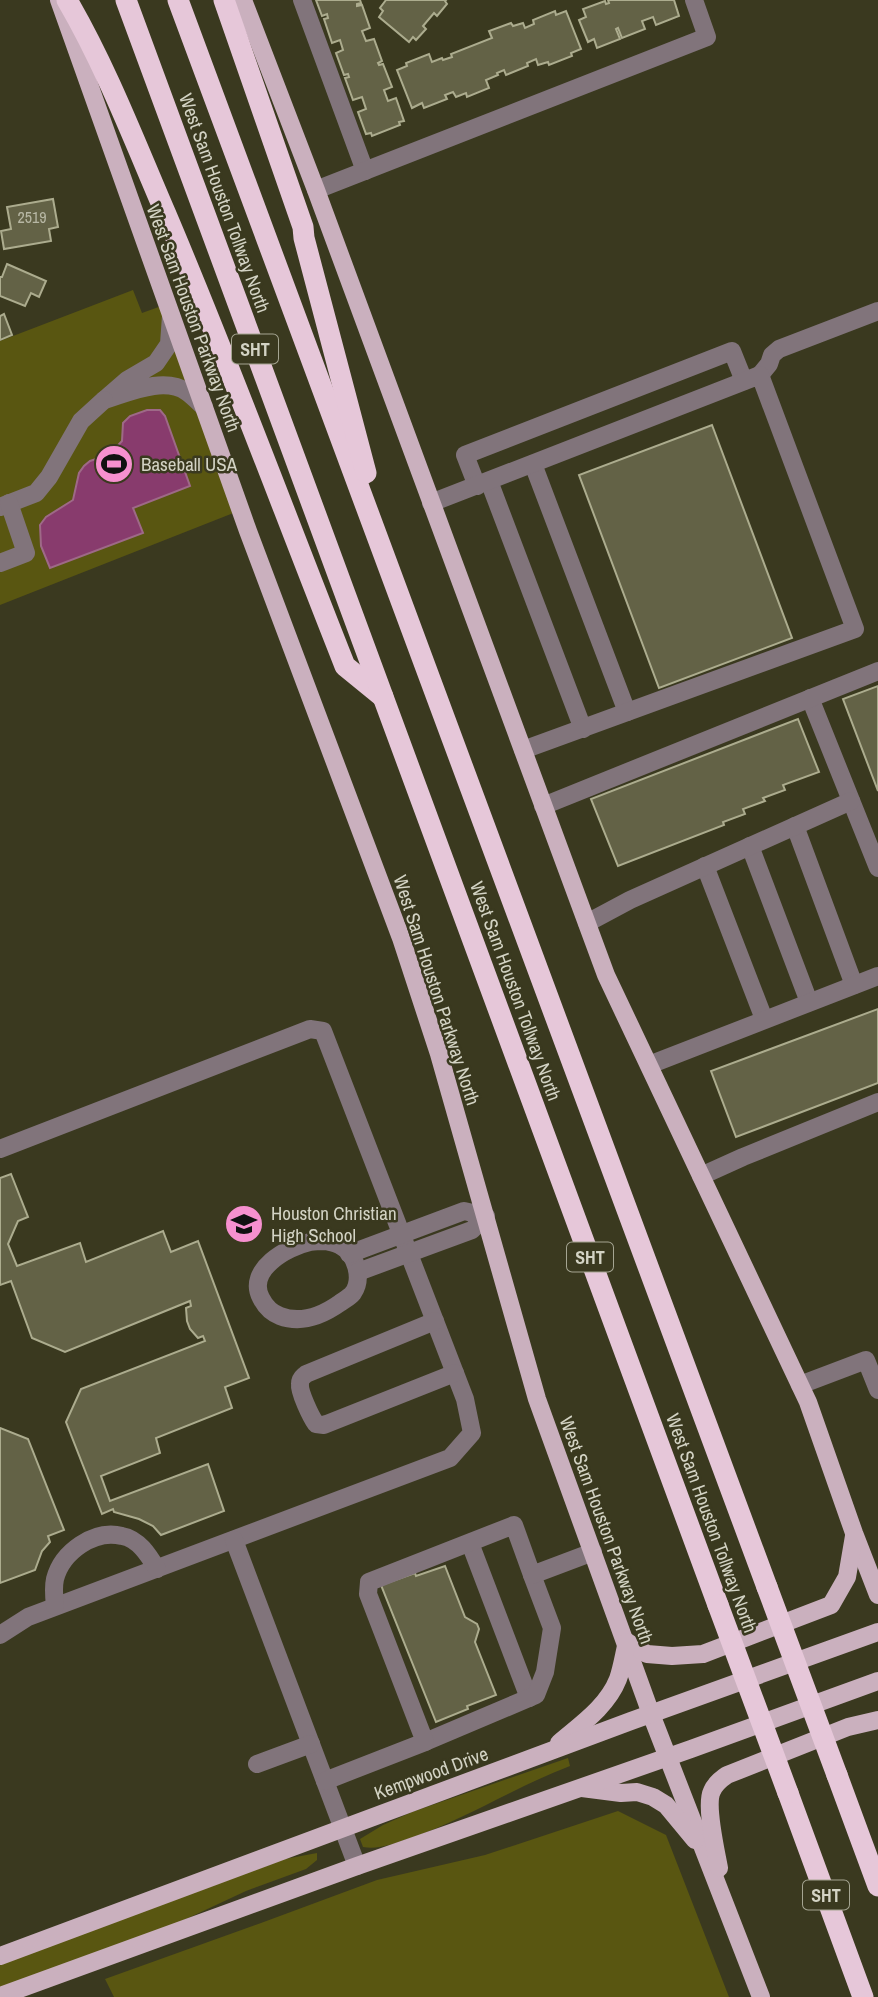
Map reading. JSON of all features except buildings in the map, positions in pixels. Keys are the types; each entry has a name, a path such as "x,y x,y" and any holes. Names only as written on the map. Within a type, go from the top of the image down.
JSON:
{"highway":[{"path":"67,0 111,87 194,281 345,666 383,698"},
{"name":"West Sam Houston Tollway North","path":"126,0 863,1997"},
{"name":"West Sam Houston Tollway North","path":"178,0 878,1886"},
{"path":"224,0 303,227 400,597"}],"main road":[{"name":"West Sam Houston Parkway North","path":"59,0 253,544 401,938 439,1054 537,1399 651,1714 761,1997"},
{"path":"243,0 316,190 606,975 808,1402 878,1595"},
{"path":"854,1533 878,1560"},
{"path":"549,1752 610,1695 618,1679 626,1642 647,1654 703,1654 831,1605 847,1577 854,1533"},
{"name":"Kempwood Drive","path":"0,1956 878,1632"},
{"path":"0,1996 878,1681"},
{"path":"724,1901 709,1808 710,1794 715,1784 727,1774 848,1727 878,1720"},
{"path":"578,1788 637,1792 653,1797 666,1805 704,1850"}],"lane":[{"path":"302,0 365,171"},
{"path":"316,190 707,37 694,0"},
{"path":"431,503 752,378 769,364 772,355 779,349 878,311"},
{"path":"0,564 26,553 4,505 36,493 49,477 81,421 127,380 156,363 169,344 171,316"},
{"path":"523,750 583,729 855,629 752,378 732,351 465,455 483,483 583,729"},
{"path":"104,400 164,385 185,390 204,407"},
{"path":"533,464 627,712"},
{"path":"543,806 878,671"},
{"path":"810,698 878,868"},
{"path":"587,923 630,900 851,801"},
{"path":"795,826 853,985"},
{"path":"750,846 809,1002"},
{"path":"705,866 764,1019"},
{"path":"649,1065 878,976"},
{"path":"0,1149 310,1029 323,1031 465,1399 472,1433 450,1458 28,1616 0,1635"},
{"path":"701,1177 878,1102"},
{"path":"349,1254 464,1211 486,1216"},
{"path":"358,1272 472,1230 486,1216"},
{"path":"326,1241 342,1246 358,1272 352,1293 330,1310 310,1318 293,1320 276,1315 264,1304 258,1293 260,1271 269,1262 290,1249 309,1242 326,1241"},
{"path":"435,1321 306,1374 300,1379 299,1385 316,1424 324,1425 455,1373"},
{"path":"800,1385 872,1357 878,1390"},
{"path":"325,1781 425,1742 536,1695 545,1672 552,1628 514,1525 369,1583 368,1594 425,1742"},
{"path":"55,1606 55,1577 66,1557 81,1543 105,1535 123,1536 136,1542 149,1555 157,1569"},
{"path":"234,1540 357,1866"},
{"path":"470,1543 529,1698"},
{"path":"532,1575 593,1552"},
{"path":"257,1764 311,1744"}],"shaded area":[{"name":"Baseball USA","path":"133,290 142,313 167,304 241,510 0,605 0,341"},
{"path":"147,410 160,410 165,416 190,486 133,508 143,533 50,568 41,546 40,525 46,517 73,500 79,473 84,466 90,461 109,455 122,441 123,423 130,416"},
{"path":"568,1758 570,1766 451,1822 393,1844 375,1848 363,1847 360,1839 412,1812"},
{"path":"618,1811 666,1835 729,1997 114,1997 105,1979 377,1880 485,1855"},
{"path":"317,1853 317,1860 306,1869 246,1891 171,1926 0,1990 0,1964 285,1859"}],"place":[{"name":"Baseball USA","path":"114,464"},
{"name":"Houston Christian High School","path":"244,1224"}]}
